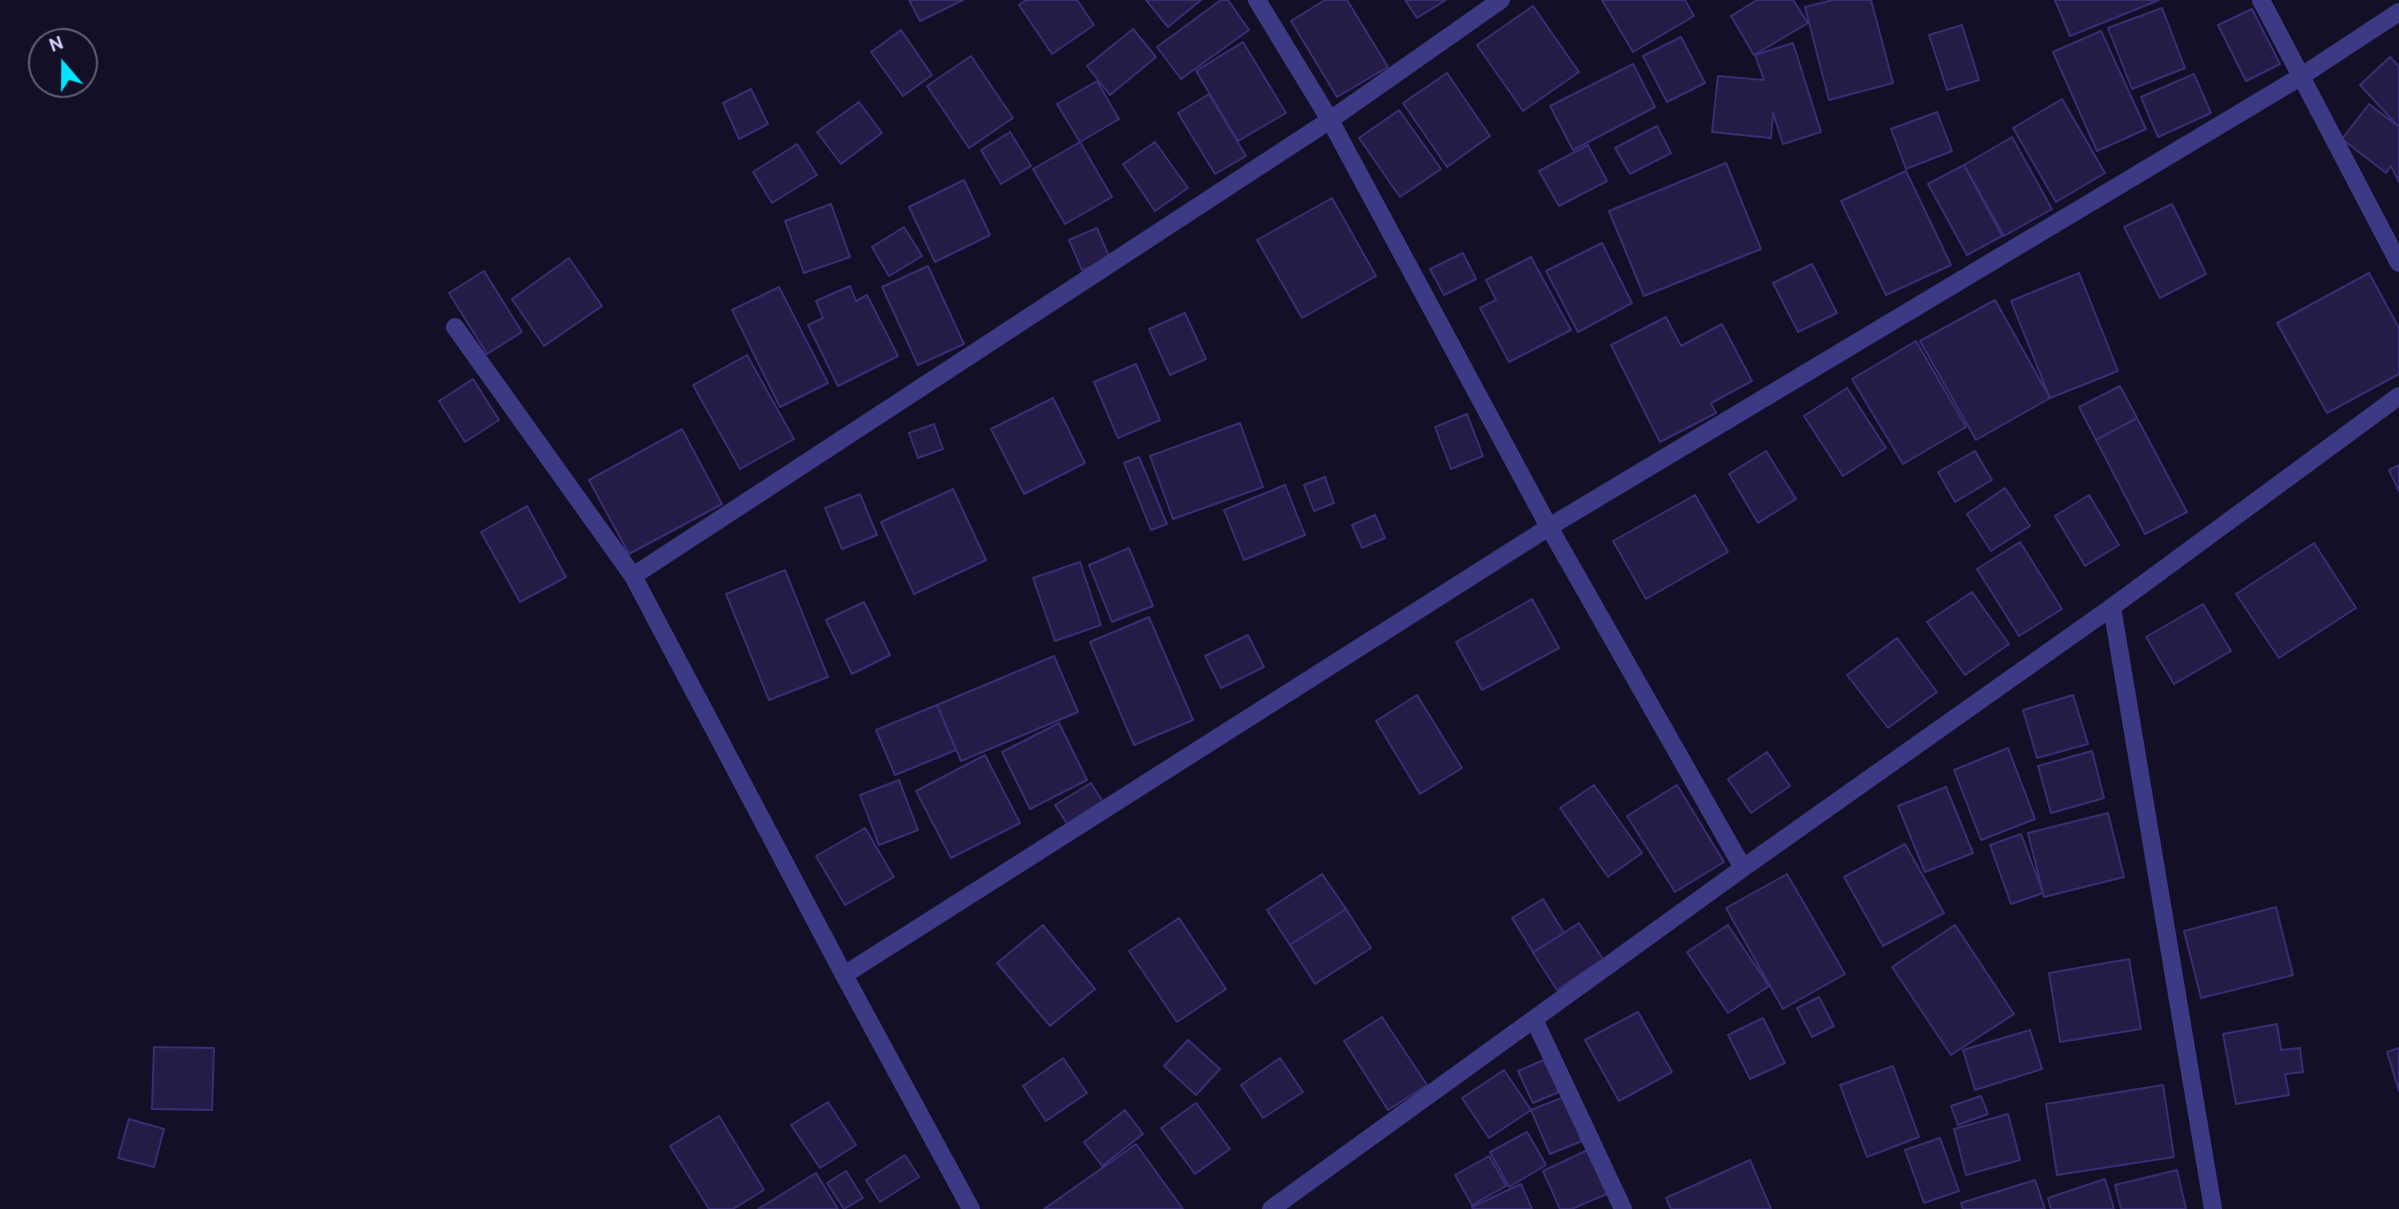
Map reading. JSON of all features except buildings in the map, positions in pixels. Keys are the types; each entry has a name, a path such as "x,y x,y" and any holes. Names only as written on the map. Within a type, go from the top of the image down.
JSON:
{"street":[{"path":"1257,0 1330,120 1549,527 1743,868"},
{"path":"633,576 1330,120 1502,0"},
{"path":"2260,0 2399,263"},
{"path":"844,975 1549,527 2300,77 2399,12"},
{"path":"455,327 633,576 971,1209"},
{"path":"1271,1209 1743,868 2112,607 2399,396"},
{"path":"2112,607 2213,1209"},
{"path":"1534,1018 1623,1209"}]}
